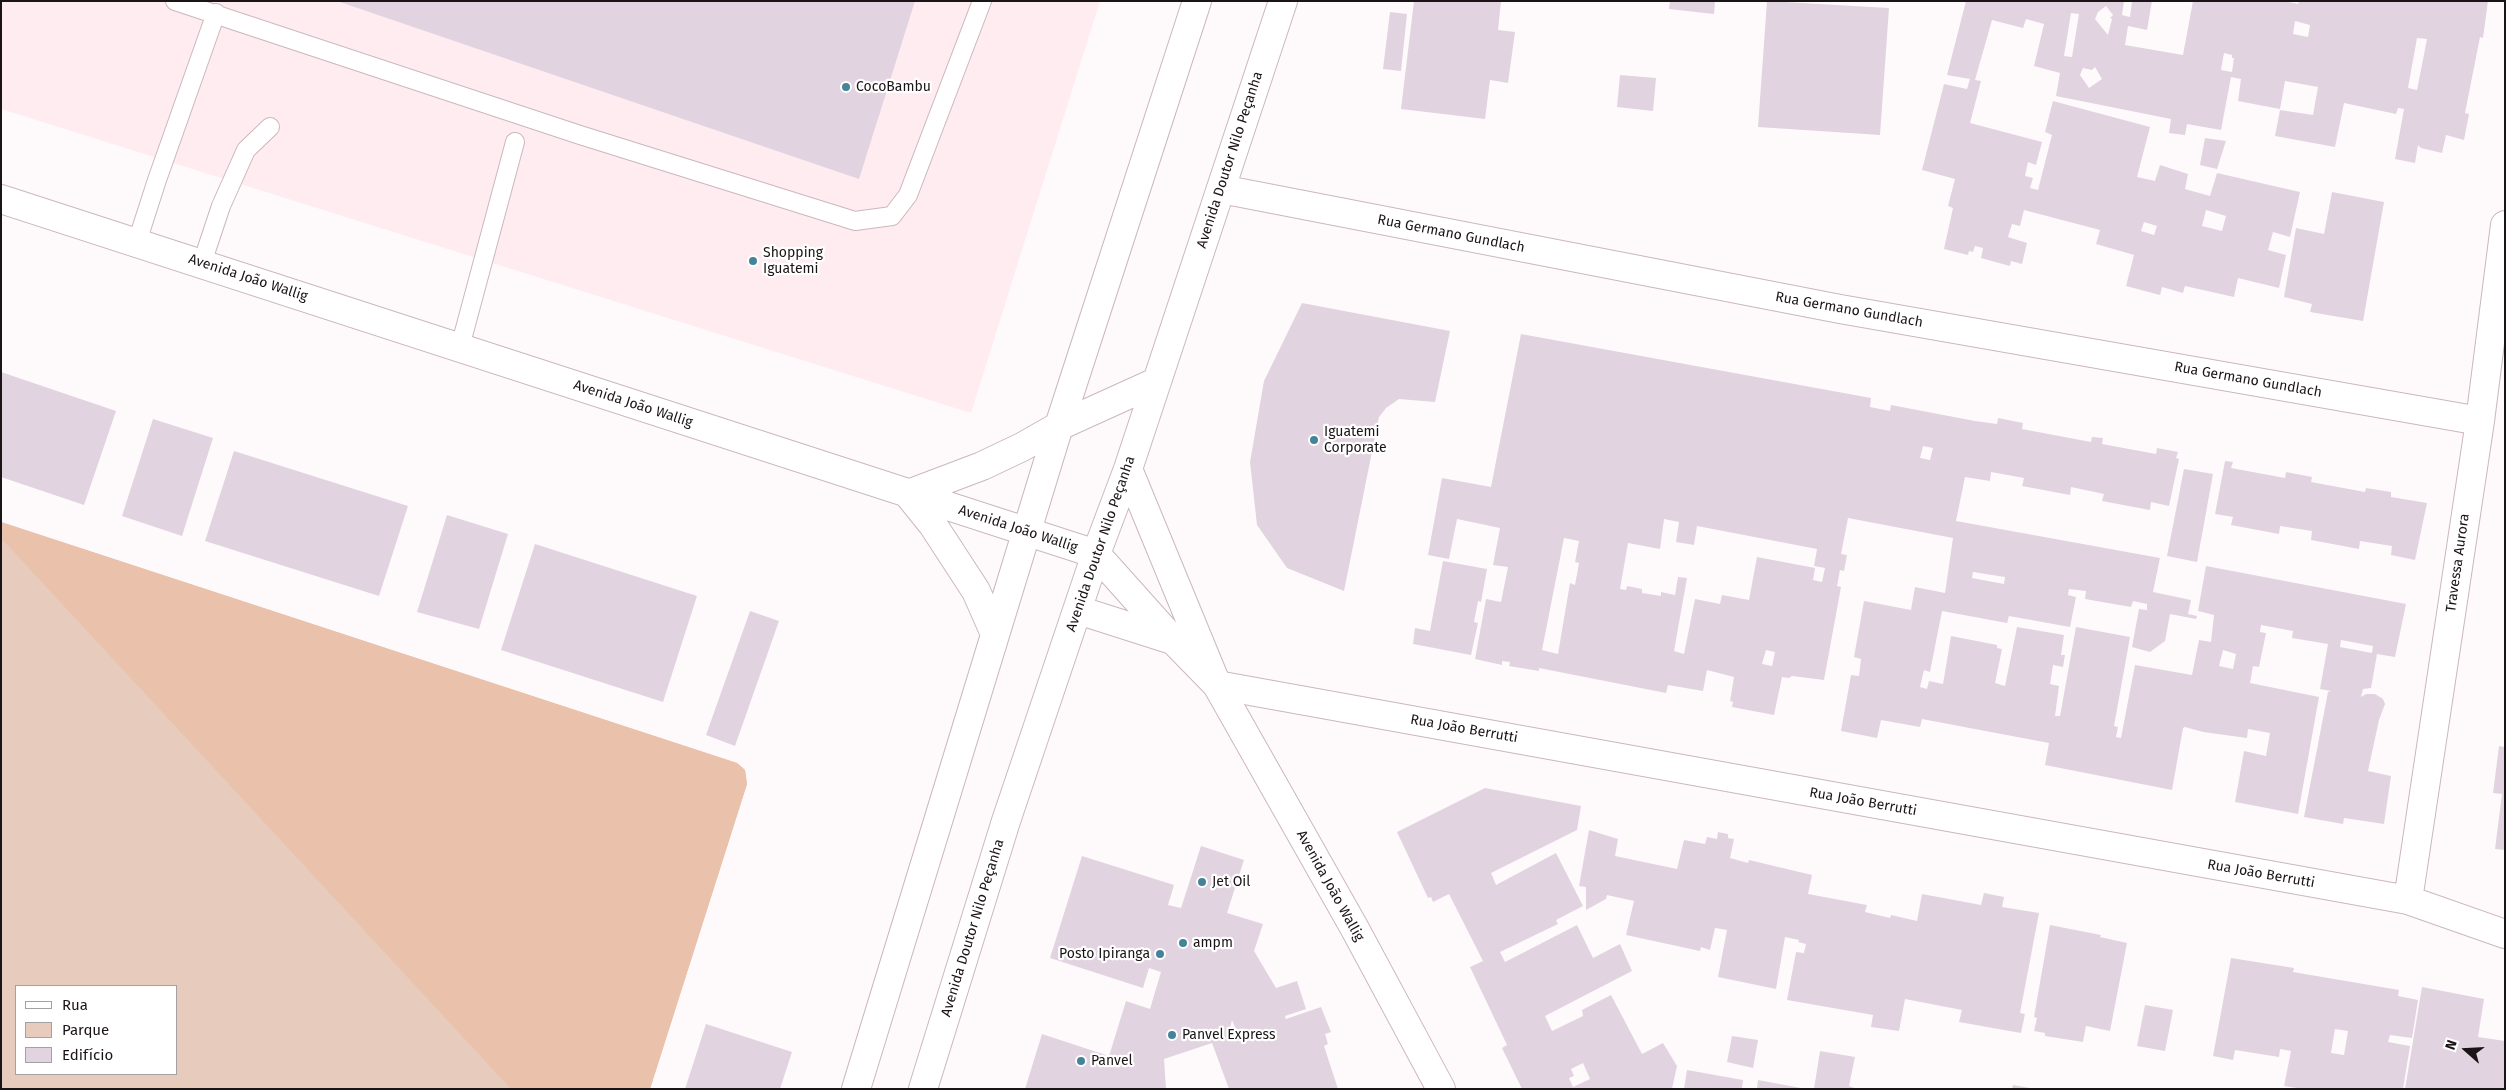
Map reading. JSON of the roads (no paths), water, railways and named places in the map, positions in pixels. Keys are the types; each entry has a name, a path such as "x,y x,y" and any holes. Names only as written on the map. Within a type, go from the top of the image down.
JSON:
{"main road":[{"path":"856,1089 1026,532 1197,1"},
{"name":"Avenida Doutor Nilo Peçanha","path":"923,1089 1003,830 1096,554 1128,469 1283,1"},
{"name":"Rua Germano Gundlach","path":"1221,189 1840,309 2480,420"},
{"name":"Avenida João Wallig","path":"1,200 202,263 1096,554 1173,640 1217,685"},
{"name":"Travessa Aurora","path":"2408,900 2480,420 2505,226"},
{"path":"995,634 976,592 933,525 908,494 982,466 1022,448 1060,426 1156,382"},
{"name":"Avenida João Wallig","path":"1128,469 1217,685 1355,929 1441,1089"},
{"path":"1078,610 1173,640"},
{"name":"Rua João Berrutti","path":"1217,685 2408,900 2505,934"}],"lane":[{"path":"175,1 580,135 855,221 892,216 908,195 982,1"},
{"path":"137,242 216,13"},
{"path":"202,263 221,206 246,150 270,127"},
{"path":"460,348 515,142"}],"place":[{"name":"CocoBambu","path":"846,87"},
{"name":"Shopping Iguatemi","path":"753,261"},
{"name":"Iguatemi Corporate","path":"1314,440"},
{"name":"Jet Oil","path":"1202,882"},
{"name":"ampm","path":"1183,943"},
{"name":"Posto Ipiranga","path":"1160,954"},
{"name":"Panvel Express","path":"1172,1035"},
{"name":"Panvel","path":"1081,1061"}]}
